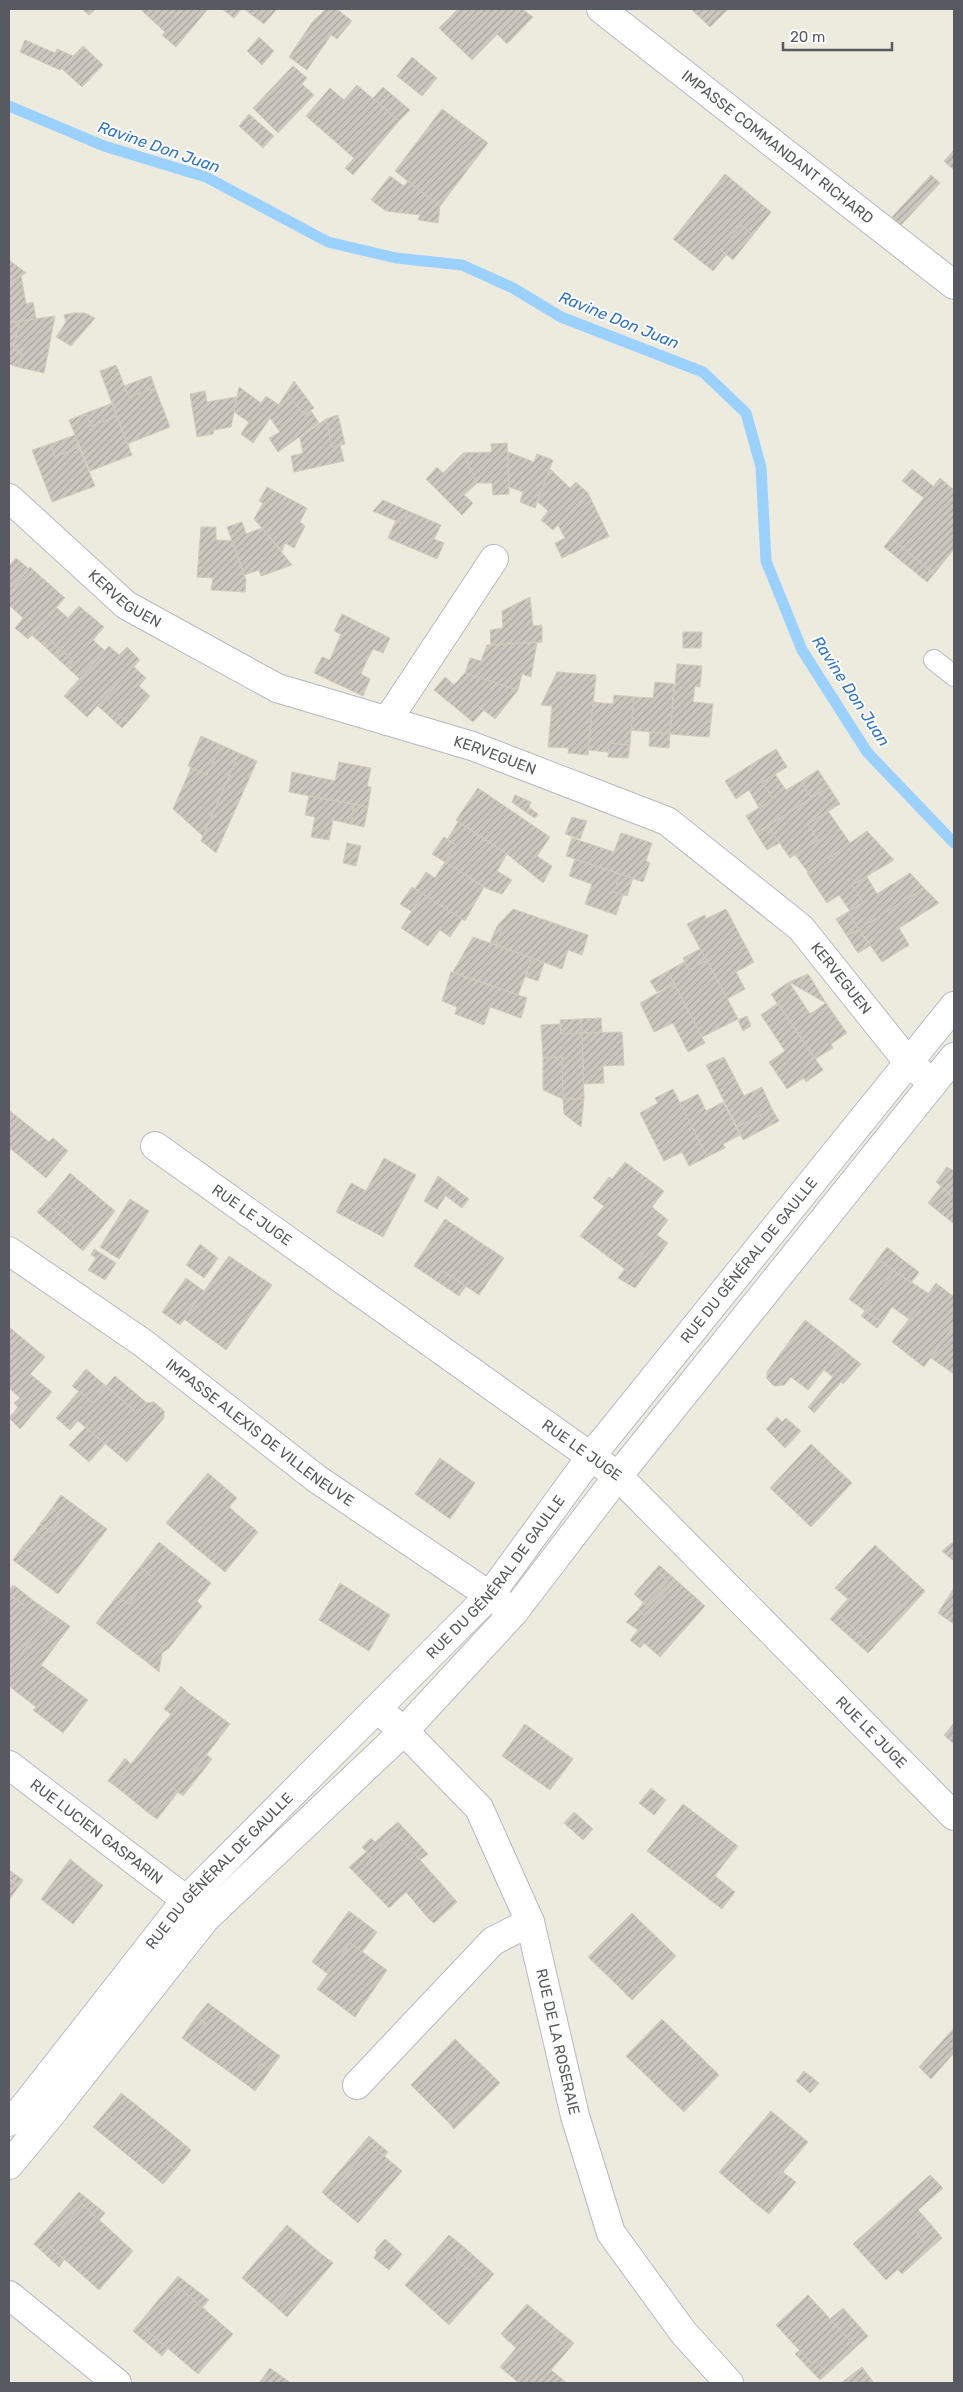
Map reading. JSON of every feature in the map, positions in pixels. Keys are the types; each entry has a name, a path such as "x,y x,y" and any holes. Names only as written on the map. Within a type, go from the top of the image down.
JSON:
{"street":[{"name":"IMPASSE COMMANDANT RICHARD","path":"601,9 954,285"},
{"name":"KERVEGUEN","path":"9,498 126,605 277,688 472,746 667,821 801,928 908,1062 933,1083"},
{"path":"387,721 494,559"},
{"name":"RUE DU GÉNÉRAL DE GAULLE","path":"9,2122 186,1900 490,1595 592,1455 954,1006"},
{"name":"RUE DU GÉNÉRAL DE GAULLE","path":"9,2165 206,1918 404,1730 514,1612 618,1476 954,1056"},
{"name":"RUE LE JUGE","path":"156,1146 592,1455 618,1476 954,1816"},
{"name":"IMPASSE ALEXIS DE VILLENEUVE","path":"9,1251 143,1343 317,1479 514,1612"},
{"name":"RUE DE LA ROSERAIE","path":"377,1709 404,1730 479,1808 530,1922 575,2116 611,2233 683,2332 728,2383"},
{"name":"RUE LUCIEN GASPARIN","path":"9,1765 186,1900 206,1918"},
{"path":"357,2084 493,1941 530,1922"},
{"path":"9,2295 117,2383"}],"lane":[{"path":"934,660 954,676"}],"building":[{"path":"82,9 96,9 89,15"},
{"path":"140,9 208,9 176,47 162,35 165,32"},
{"path":"222,9 242,9 234,18"},
{"path":"244,9 277,9 264,24"},
{"path":"326,9 337,9 352,21 337,39 331,35 307,70 289,57 313,21"},
{"path":"458,9 522,9 472,60 439,28"},
{"path":"522,9 533,17 507,44 497,34"},
{"path":"691,9 728,9 710,27"},
{"path":"259,37 274,51 262,65 247,51"},
{"path":"25,40 55,53 57,49 73,56 60,70 20,52"},
{"path":"83,46 103,65 82,87 61,68"},
{"path":"412,57 437,78 422,96 397,76"},
{"path":"293,66 307,78 302,84 314,95 278,133 253,108"},
{"path":"357,85 399,121 353,175 345,168 354,158 306,116 330,88 344,100"},
{"path":"383,87 410,110 399,121 373,98"},
{"path":"442,109 488,143 440,206 395,171"},
{"path":"249,114 274,136 263,148 239,126"},
{"path":"954,150 954,170 944,161"},
{"path":"725,174 771,212 753,235 741,225 721,250 726,255 713,271 673,239"},
{"path":"931,175 940,183 901,225 892,217"},
{"path":"390,176 404,186 408,181 440,206 438,223 418,220 420,215 386,211 371,200"},
{"path":"741,225 753,235 733,260 721,250"},
{"path":"9,260 26,273 9,283"},
{"path":"21,275 26,304 33,302 36,319 9,323 9,283"},
{"path":"85,313 95,318 71,346 56,337 66,322 64,315"},
{"path":"55,316 44,373 18,367 22,351 13,349 20,321"},
{"path":"20,321 13,349 22,351 18,367 9,364 9,323"},
{"path":"116,365 129,397 155,388 170,427 127,444 100,371"},
{"path":"151,376 155,388 129,397 124,386"},
{"path":"294,381 314,408 304,415 287,392"},
{"path":"239,387 261,403 266,396 279,405 253,443 241,434 249,422 234,412"},
{"path":"205,391 207,402 236,397 234,412 231,427 214,430 213,434 197,437 190,394"},
{"path":"287,392 304,415 311,411 319,423 278,452 269,438 280,432 270,418"},
{"path":"113,403 117,416 91,426 86,413"},
{"path":"86,413 91,426 117,416 132,455 90,471 69,420"},
{"path":"338,415 345,444 332,447 326,419"},
{"path":"326,419 332,447 340,445 344,461 294,472 291,456 303,453 300,438"},
{"path":"75,435 79,447 55,457 50,444"},
{"path":"507,443 509,494 493,495 492,483 477,483 463,453 492,452 491,444"},
{"path":"50,444 55,457 79,447 95,486 52,502 32,450"},
{"path":"508,452 534,462 537,454 553,460 535,508 520,502 523,492 509,487"},
{"path":"463,453 477,483 464,495 473,503 462,515 426,479 437,467 443,473"},
{"path":"550,469 570,488 576,482 588,493 553,530 541,520 548,511 537,501"},
{"path":"912,469 933,486 924,498 902,481"},
{"path":"940,478 954,490 954,549 934,574 891,538"},
{"path":"267,487 307,508 300,522 305,526 294,548 285,543 282,551 254,519 263,503 259,501"},
{"path":"588,493 609,536 562,558 555,543 565,538 558,525"},
{"path":"383,500 408,511 403,524 373,511"},
{"path":"408,511 441,525 434,539 444,543 437,559 388,538 396,520 403,524"},
{"path":"242,522 246,534 262,528 292,565 261,576 259,570 244,575 227,527"},
{"path":"201,527 216,527 216,540 233,541 246,580 245,592 211,590 213,578 197,577"},
{"path":"891,538 934,574 927,582 884,547"},
{"path":"16,558 29,569 9,593 9,566"},
{"path":"30,567 65,598 28,639 15,628 23,618 9,605 9,593"},
{"path":"530,597 533,626 542,625 542,642 491,645 490,630 503,628 502,611"},
{"path":"79,606 91,616 61,650 49,639 44,646 32,635 57,608 68,618"},
{"path":"342,614 390,638 383,653 373,649 366,662 361,674 370,679 363,696 314,673 322,657 330,660 341,634 334,631"},
{"path":"91,616 104,627 93,640 105,651 80,679 68,668 73,661 61,650"},
{"path":"683,632 702,632 701,648 683,648"},
{"path":"49,639 61,650 56,657 44,646"},
{"path":"537,642 531,677 522,674 518,690 465,673 470,658 481,661 487,645"},
{"path":"109,646 119,655 127,647 140,660 87,717 64,696"},
{"path":"61,650 73,661 68,668 56,657"},
{"path":"677,664 702,666 700,687 695,686 693,702 713,704 709,737 670,734"},
{"path":"133,666 146,678 139,686 150,696 128,722 116,712 111,718 98,706"},
{"path":"557,672 596,675 588,755 568,753 569,748 548,747 552,706 541,705"},
{"path":"465,673 496,683 477,705 484,710 473,722 434,690 445,677 454,685"},
{"path":"655,682 674,684 670,734 631,730 634,697 653,698"},
{"path":"496,683 518,690 495,719 477,705"},
{"path":"614,695 634,697 630,745 609,743 608,752 588,750 593,702 613,704"},
{"path":"116,712 128,722 122,728 111,718"},
{"path":"650,732 670,734 669,748 649,746"},
{"path":"201,736 221,745 207,775 188,766"},
{"path":"609,743 630,745 628,758 608,757"},
{"path":"221,745 239,753 203,836 173,809 191,768 207,775"},
{"path":"776,749 787,767 762,782 773,799 759,808 749,790 736,799 725,781"},
{"path":"239,753 257,761 216,853 201,841"},
{"path":"339,762 371,768 367,786 371,787 368,807 289,792 292,772 335,781"},
{"path":"818,770 829,787 811,798 801,781"},
{"path":"775,774 786,790 801,781 811,798 756,833 746,816 773,799 762,782"},
{"path":"829,787 840,804 808,824 818,840 790,858 768,826"},
{"path":"478,788 550,837 537,856 552,866 543,883 507,854 456,820"},
{"path":"515,795 531,802 527,813 512,802"},
{"path":"309,796 354,804 351,824 333,820 329,840 311,837 315,817 305,815"},
{"path":"354,804 368,807 351,824"},
{"path":"368,807 364,827 351,824"},
{"path":"530,808 538,814 535,818 527,813"},
{"path":"828,811 850,843 808,872 795,855 818,840 808,824"},
{"path":"572,817 587,821 580,839 565,834"},
{"path":"458,822 507,854 497,871 512,880 502,894 488,889 445,862 456,845 447,840"},
{"path":"768,826 779,843 767,850 756,833"},
{"path":"867,831 894,860 852,885 863,902 850,911 839,895 827,903 807,873"},
{"path":"621,833 652,843 646,861 650,863 643,882 566,856 572,838 614,852"},
{"path":"444,837 456,845 445,862 432,854"},
{"path":"347,843 361,846 356,866 343,863"},
{"path":"575,859 620,874 614,892 623,895 616,915 585,904 592,884 569,876"},
{"path":"445,862 484,887 465,921 415,889 426,872 435,878"},
{"path":"910,873 924,888 859,929 848,912 863,902 852,885 867,877 877,894"},
{"path":"620,874 633,878 627,896 614,892"},
{"path":"412,887 423,894 411,911 400,904"},
{"path":"924,888 939,903 899,928 909,945 882,962 859,929"},
{"path":"423,894 462,919 450,937 440,930 428,946 401,928"},
{"path":"513,909 588,935 582,955 568,950 562,969 496,945 502,928 497,926"},
{"path":"726,909 754,962 736,972 745,989 727,999 687,924 705,915 706,919"},
{"path":"848,912 859,929 847,936 836,919"},
{"path":"497,926 502,928 496,945 490,943"},
{"path":"859,929 870,946 858,953 847,936"},
{"path":"473,937 532,958 518,995 453,972"},
{"path":"700,949 707,960 689,970 683,958"},
{"path":"532,958 544,963 538,981 526,977"},
{"path":"707,960 738,1019 702,1037 668,971 684,962 689,970"},
{"path":"668,971 674,984 657,992 650,981"},
{"path":"451,972 527,998 521,1018 490,1007 484,1025 455,1014 457,1007 442,1001"},
{"path":"808,974 826,1003 789,982"},
{"path":"789,982 810,1014 826,1003 847,1033 831,1044 833,1048 815,1059 771,994"},
{"path":"674,984 705,1043 688,1052 673,1023 654,1032 640,1003"},
{"path":"778,1003 823,1070 806,1082 804,1078 787,1089 769,1062 785,1051 761,1015"},
{"path":"747,1016 751,1026 743,1031 738,1020"},
{"path":"601,1018 602,1032 582,1033 581,1019"},
{"path":"581,1019 582,1033 561,1034 560,1020"},
{"path":"561,1024 561,1034 582,1033 584,1099 563,1099 562,1057 543,1058 541,1025"},
{"path":"622,1032 624,1065 603,1066 604,1083 584,1084 582,1033"},
{"path":"562,1057 563,1099 543,1090 543,1058"},
{"path":"724,1057 744,1096 762,1087 772,1109 737,1127 706,1065"},
{"path":"673,1089 707,1157 689,1166 682,1152 664,1161 640,1113 658,1103 655,1098"},
{"path":"698,1094 706,1111 723,1102 740,1135 723,1144 725,1148 707,1157 680,1103"},
{"path":"563,1099 584,1099 581,1127 564,1114"},
{"path":"772,1109 779,1121 743,1140 737,1127"},
{"path":"10,1111 49,1142 53,1138 68,1151 46,1178 11,1149 9,1152"},
{"path":"384,1158 416,1175 383,1237 336,1212 351,1183 366,1191"},
{"path":"625,1162 664,1191 652,1207 668,1220 629,1272 580,1236 604,1206 593,1198 609,1177 612,1179"},
{"path":"947,1167 954,1171 954,1198 936,1182"},
{"path":"70,1173 115,1211 83,1251 67,1237 75,1228 45,1203"},
{"path":"438,1176 452,1186 437,1209 424,1201"},
{"path":"452,1186 469,1199 462,1208 446,1196"},
{"path":"941,1187 954,1198 954,1224 928,1203"},
{"path":"130,1199 149,1211 119,1259 100,1247"},
{"path":"45,1203 75,1228 67,1237 37,1212"},
{"path":"445,1219 504,1258 479,1295 442,1270 435,1280 414,1266"},
{"path":"657,1235 668,1243 635,1288 618,1278 625,1269 629,1272"},
{"path":"200,1244 218,1258 204,1278 186,1265"},
{"path":"887,1247 903,1260 894,1271 878,1259"},
{"path":"94,1249 116,1263 105,1280 88,1270 96,1258 91,1255"},
{"path":"229,1256 272,1285 226,1350 184,1319"},
{"path":"878,1259 894,1271 865,1311 849,1299"},
{"path":"903,1260 919,1272 911,1283 894,1271"},
{"path":"442,1270 466,1286 459,1296 435,1280"},
{"path":"894,1271 928,1293 909,1319 892,1307 882,1322 865,1311"},
{"path":"186,1278 204,1291 180,1325 162,1312"},
{"path":"936,1283 954,1297 954,1325 924,1367 892,1342"},
{"path":"865,1311 882,1322 877,1328 861,1316"},
{"path":"805,1320 841,1348 808,1390 791,1377 784,1385 774,1386 767,1379 767,1372"},
{"path":"954,1325 954,1374 931,1358"},
{"path":"9,1327 45,1357 30,1374 52,1392 20,1429 9,1418 18,1407 14,1403 20,1398 9,1388"},
{"path":"841,1348 861,1364 843,1384 841,1382 814,1413 808,1407 833,1377 824,1370"},
{"path":"86,1369 106,1386 93,1403 72,1386"},
{"path":"115,1376 147,1403 137,1413 106,1386"},
{"path":"106,1386 137,1413 147,1403 154,1402 164,1411 164,1418 127,1462 78,1421 70,1430 56,1418 79,1391 93,1403"},
{"path":"777,1417 782,1422 786,1418 801,1431 785,1448 766,1429"},
{"path":"86,1427 105,1444 89,1462 69,1445"},
{"path":"811,1444 852,1483 811,1527 770,1488"},
{"path":"440,1458 475,1483 450,1519 415,1494"},
{"path":"208,1473 237,1498 229,1507 258,1532 225,1572 166,1523"},
{"path":"61,1495 107,1529 58,1594 13,1560 22,1547 28,1552 37,1550 45,1540 35,1532 40,1524 51,1532 59,1522 57,1513 52,1508"},
{"path":"52,1508 57,1513 59,1522 51,1532 40,1524"},
{"path":"35,1532 45,1540 37,1550 28,1552 22,1547"},
{"path":"954,1541 954,1561 942,1551"},
{"path":"159,1542 211,1583 197,1601 202,1606 169,1648 164,1644 148,1663 96,1623 117,1596 129,1604 151,1576 140,1567"},
{"path":"875,1545 925,1591 908,1610 901,1604 867,1641 836,1612 848,1599 835,1588"},
{"path":"659,1565 676,1580 644,1615 638,1610 643,1603 646,1605 668,1581 655,1570"},
{"path":"140,1567 151,1576 129,1604 117,1596"},
{"path":"655,1570 668,1581 646,1605 634,1594"},
{"path":"676,1580 705,1606 660,1657 644,1643 640,1648 630,1640 638,1630 626,1622 638,1610 644,1615"},
{"path":"340,1583 390,1615 369,1651 319,1620"},
{"path":"13,1585 19,1589 12,1597 26,1606 31,1599 51,1613 9,1670 9,1590"},
{"path":"954,1588 954,1624 938,1613"},
{"path":"19,1589 31,1599 26,1606 12,1597"},
{"path":"901,1604 908,1610 868,1653 830,1619 836,1612 867,1641"},
{"path":"51,1613 70,1626 41,1665 88,1700 63,1733 33,1710 36,1707 9,1686 9,1670"},
{"path":"164,1644 169,1648 162,1653 159,1672 148,1663"},
{"path":"181,1686 188,1693 171,1714 164,1709"},
{"path":"188,1693 230,1724 178,1792 173,1788 151,1815 114,1785"},
{"path":"954,1723 954,1744 944,1735"},
{"path":"525,1724 573,1759 550,1790 502,1756"},
{"path":"207,1755 212,1759 183,1796 178,1792"},
{"path":"125,1758 131,1764 114,1785 108,1781"},
{"path":"173,1788 178,1792 157,1819 151,1815"},
{"path":"651,1788 666,1800 654,1815 639,1803"},
{"path":"683,1804 738,1846 701,1893 647,1851"},
{"path":"574,1812 593,1829 583,1840 564,1823"},
{"path":"398,1822 428,1854 420,1860 396,1833 379,1848 382,1851 373,1860 362,1847 371,1838 375,1842"},
{"path":"396,1833 452,1896 428,1918 406,1892 389,1908 349,1867 366,1852 373,1860 382,1851 379,1848"},
{"path":"70,1859 98,1882 84,1902 88,1905 73,1924 41,1899"},
{"path":"9,1870 23,1880 19,1886 9,1879"},
{"path":"715,1876 735,1892 722,1909 701,1893"},
{"path":"9,1879 19,1886 9,1900"},
{"path":"98,1882 103,1885 88,1905 84,1902"},
{"path":"452,1896 457,1902 434,1923 428,1918"},
{"path":"349,1911 377,1932 362,1952 350,1943 328,1974 312,1962"},
{"path":"632,1913 676,1956 641,1991 627,1977 618,1986 588,1957"},
{"path":"350,1943 387,1970 355,2017 317,1989"},
{"path":"627,1977 641,1991 632,2000 618,1986"},
{"path":"208,2003 280,2056 270,2070 261,2064 246,2084 190,2044 205,2023 196,2017"},
{"path":"196,2017 205,2023 190,2044 182,2038"},
{"path":"662,2019 719,2075 684,2112 626,2056"},
{"path":"954,2028 954,2053 931,2079 919,2067"},
{"path":"455,2039 494,2077 449,2123 411,2085"},
{"path":"261,2064 270,2070 255,2091 246,2084"},
{"path":"804,2071 819,2083 810,2093 796,2081"},
{"path":"494,2077 500,2083 454,2129 449,2123"},
{"path":"121,2093 130,2100 113,2119 105,2113"},
{"path":"130,2100 183,2143 167,2163 175,2170 163,2184 93,2127 105,2113 113,2119"},
{"path":"771,2111 808,2142 756,2204 719,2172"},
{"path":"369,2136 388,2152 384,2157 371,2145 327,2197 322,2192"},
{"path":"183,2143 191,2150 175,2170 167,2163"},
{"path":"371,2145 402,2171 358,2223 327,2197"},
{"path":"783,2172 796,2182 769,2214 756,2204"},
{"path":"930,2175 943,2188 918,2210 929,2222 917,2233 925,2244 886,2280 853,2244"},
{"path":"79,2192 105,2213 99,2220 82,2204 47,2244 64,2260 59,2267 34,2244"},
{"path":"82,2204 133,2251 99,2290 47,2244"},
{"path":"929,2222 942,2238 902,2274 897,2269 925,2244 917,2233"},
{"path":"287,2225 320,2253 275,2306 242,2278"},
{"path":"449,2235 465,2248 456,2259 485,2284 449,2325 405,2285"},
{"path":"385,2239 402,2254 389,2270 374,2258 377,2252 375,2250"},
{"path":"465,2248 494,2274 485,2284 456,2259"},
{"path":"320,2253 333,2263 287,2317 275,2306"},
{"path":"178,2276 209,2300 202,2308 180,2288 145,2329 168,2348 162,2356 133,2331"},
{"path":"180,2288 233,2334 198,2374 145,2329"},
{"path":"808,2295 856,2347 828,2373 815,2360 812,2364 776,2325"},
{"path":"527,2304 558,2330 553,2336 569,2349 551,2370 567,2383 519,2383 500,2367 516,2348 501,2334"},
{"path":"843,2308 868,2336 856,2347 830,2319"},
{"path":"558,2330 574,2343 569,2349 553,2336"},
{"path":"800,2350 812,2364 815,2360 828,2373 820,2380 795,2354"},
{"path":"862,2367 874,2383 841,2383"},
{"path":"270,2368 291,2383 259,2383"}],"waterway":[{"name":"Ravine Don Juan","path":"9,106 104,146 206,177 328,242 396,258 462,265 513,288 561,317 703,372 746,413 761,467 766,561 802,650 867,752 954,843"}]}
